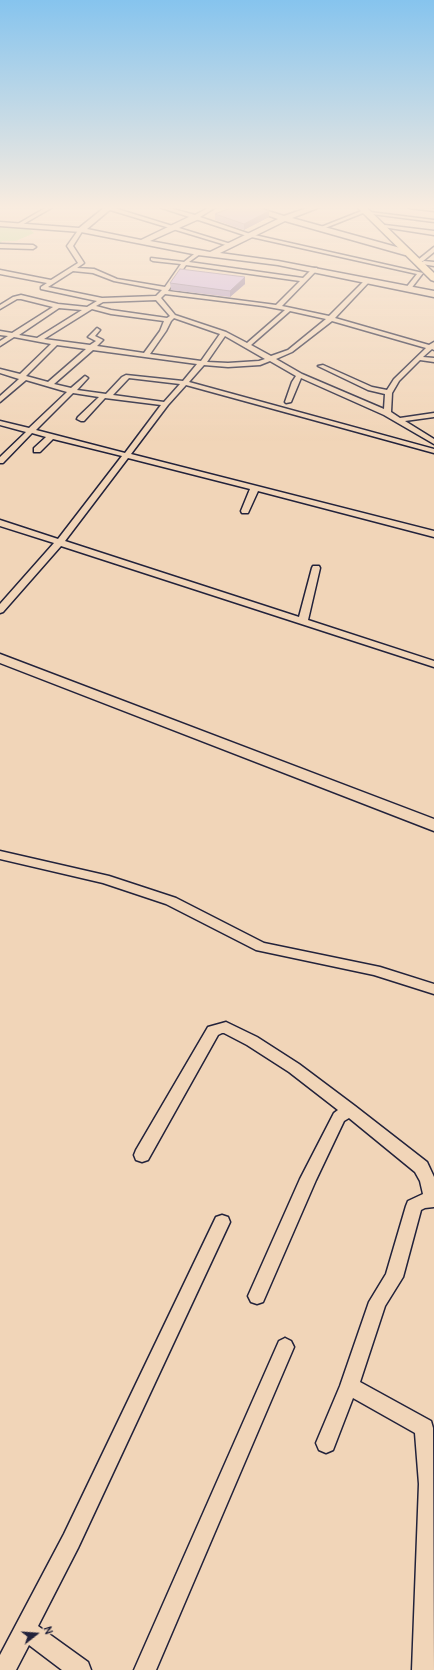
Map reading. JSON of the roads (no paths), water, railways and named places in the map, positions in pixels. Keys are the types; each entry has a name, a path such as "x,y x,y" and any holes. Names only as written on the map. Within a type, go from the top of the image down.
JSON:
{"street":[{"path":"47,285 42,288 102,300 158,298 169,285"},
{"path":"138,285 165,291 289,309 331,318 433,347"},
{"path":"277,307 299,285"},
{"path":"0,333 55,343 210,364 260,364 290,351 331,318 363,285"},
{"path":"387,285 434,294"},
{"path":"408,289 411,285"},
{"path":"0,307 2,304 18,297 58,306 110,310 112,312 170,318 224,333 300,375 387,413 434,442"},
{"path":"158,298 170,318"},
{"path":"38,340 102,300"},
{"path":"0,344 11,335 58,306"},
{"path":"248,345 289,309"},
{"path":"146,355 163,331 170,318"},
{"path":"50,384 100,340 92,336 97,330"},
{"path":"0,610 60,542 166,404 203,362 224,333"},
{"path":"0,400 55,343"},
{"path":"387,413 389,393 396,380 418,358 433,347"},
{"path":"418,358 434,360"},
{"path":"321,366 370,389 389,393"},
{"path":"2,373 50,384 72,391 166,404"},
{"path":"288,402 295,382 300,375"},
{"path":"81,419 124,378 128,376 185,383 434,451"},
{"path":"0,461 85,378"},
{"path":"399,420 434,415"},
{"path":"1,425 31,430 127,454 434,534"},
{"path":"37,450 52,436"},
{"path":"245,511 255,488"},
{"path":"0,523 434,664"},
{"path":"303,622 316,568"},
{"path":"0,658 434,825"},
{"path":"0,855 105,878 171,902 261,947 375,970 434,989"},
{"path":"142,1155 213,1031 226,1027 252,1041 294,1068 350,1110 421,1167 428,1181 433,1200 422,1201 414,1206 394,1277 378,1302 326,1444"},
{"path":"258,1296 308,1179 339,1117 350,1110"},
{"path":"4,1670 74,1534 222,1222"},
{"path":"145,1670 285,1347"},
{"path":"348,1386 424,1428 429,1484 423,1670"},
{"path":"26,1629 80,1670"}]}
